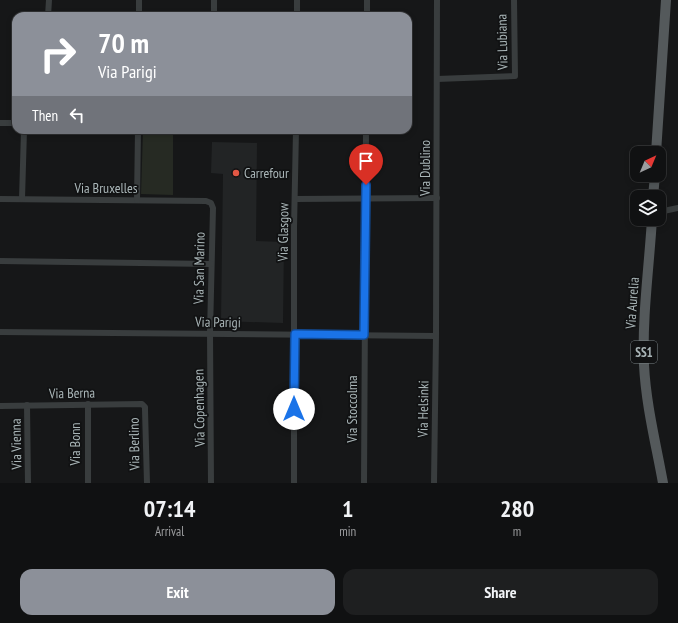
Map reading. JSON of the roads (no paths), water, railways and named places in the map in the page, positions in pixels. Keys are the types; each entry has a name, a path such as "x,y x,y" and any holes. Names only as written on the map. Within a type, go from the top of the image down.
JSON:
{"main road":[{"path":"656,146 666,0"},
{"name":"Via Aurelia","path":"651,226 644,318 644,367 649,405 663,483"}],"street":[{"path":"48,12 49,0"},
{"path":"139,0 139,12"},
{"path":"214,0 214,12"},
{"path":"297,0 297,12"},
{"path":"367,0 367,12"},
{"name":"Via Dublino","path":"436,336 437,0"},
{"name":"Via Lubiana","path":"437,79 515,76 514,0"},
{"path":"0,123 12,123"},
{"path":"22,199 24,134"},
{"path":"137,200 138,134"},
{"name":"Via Glasgow","path":"294,483 296,134"},
{"name":"Via Stoccolma","path":"364,483 366,134"},
{"path":"295,199 437,198"},
{"name":"Via Bruxelles","path":"0,199 206,201 211,203"},
{"name":"Via San Marino","path":"210,333 213,208 211,203"},
{"path":"666,211 678,208"},
{"path":"0,261 211,264"},
{"name":"Via Parigi","path":"0,332 436,336"},
{"name":"Via Copenhagen","path":"210,333 211,483"},
{"name":"Via Helsinki","path":"434,483 436,336"},
{"name":"Via Berna","path":"0,406 88,404 143,405"},
{"name":"Via Bonn","path":"88,404 88,483"},
{"name":"Via Vienna","path":"27,405 28,483"},
{"name":"Via Berlino","path":"143,405 145,410 147,483"}],"place":[{"name":"Carrefour","path":"236,173"}]}
